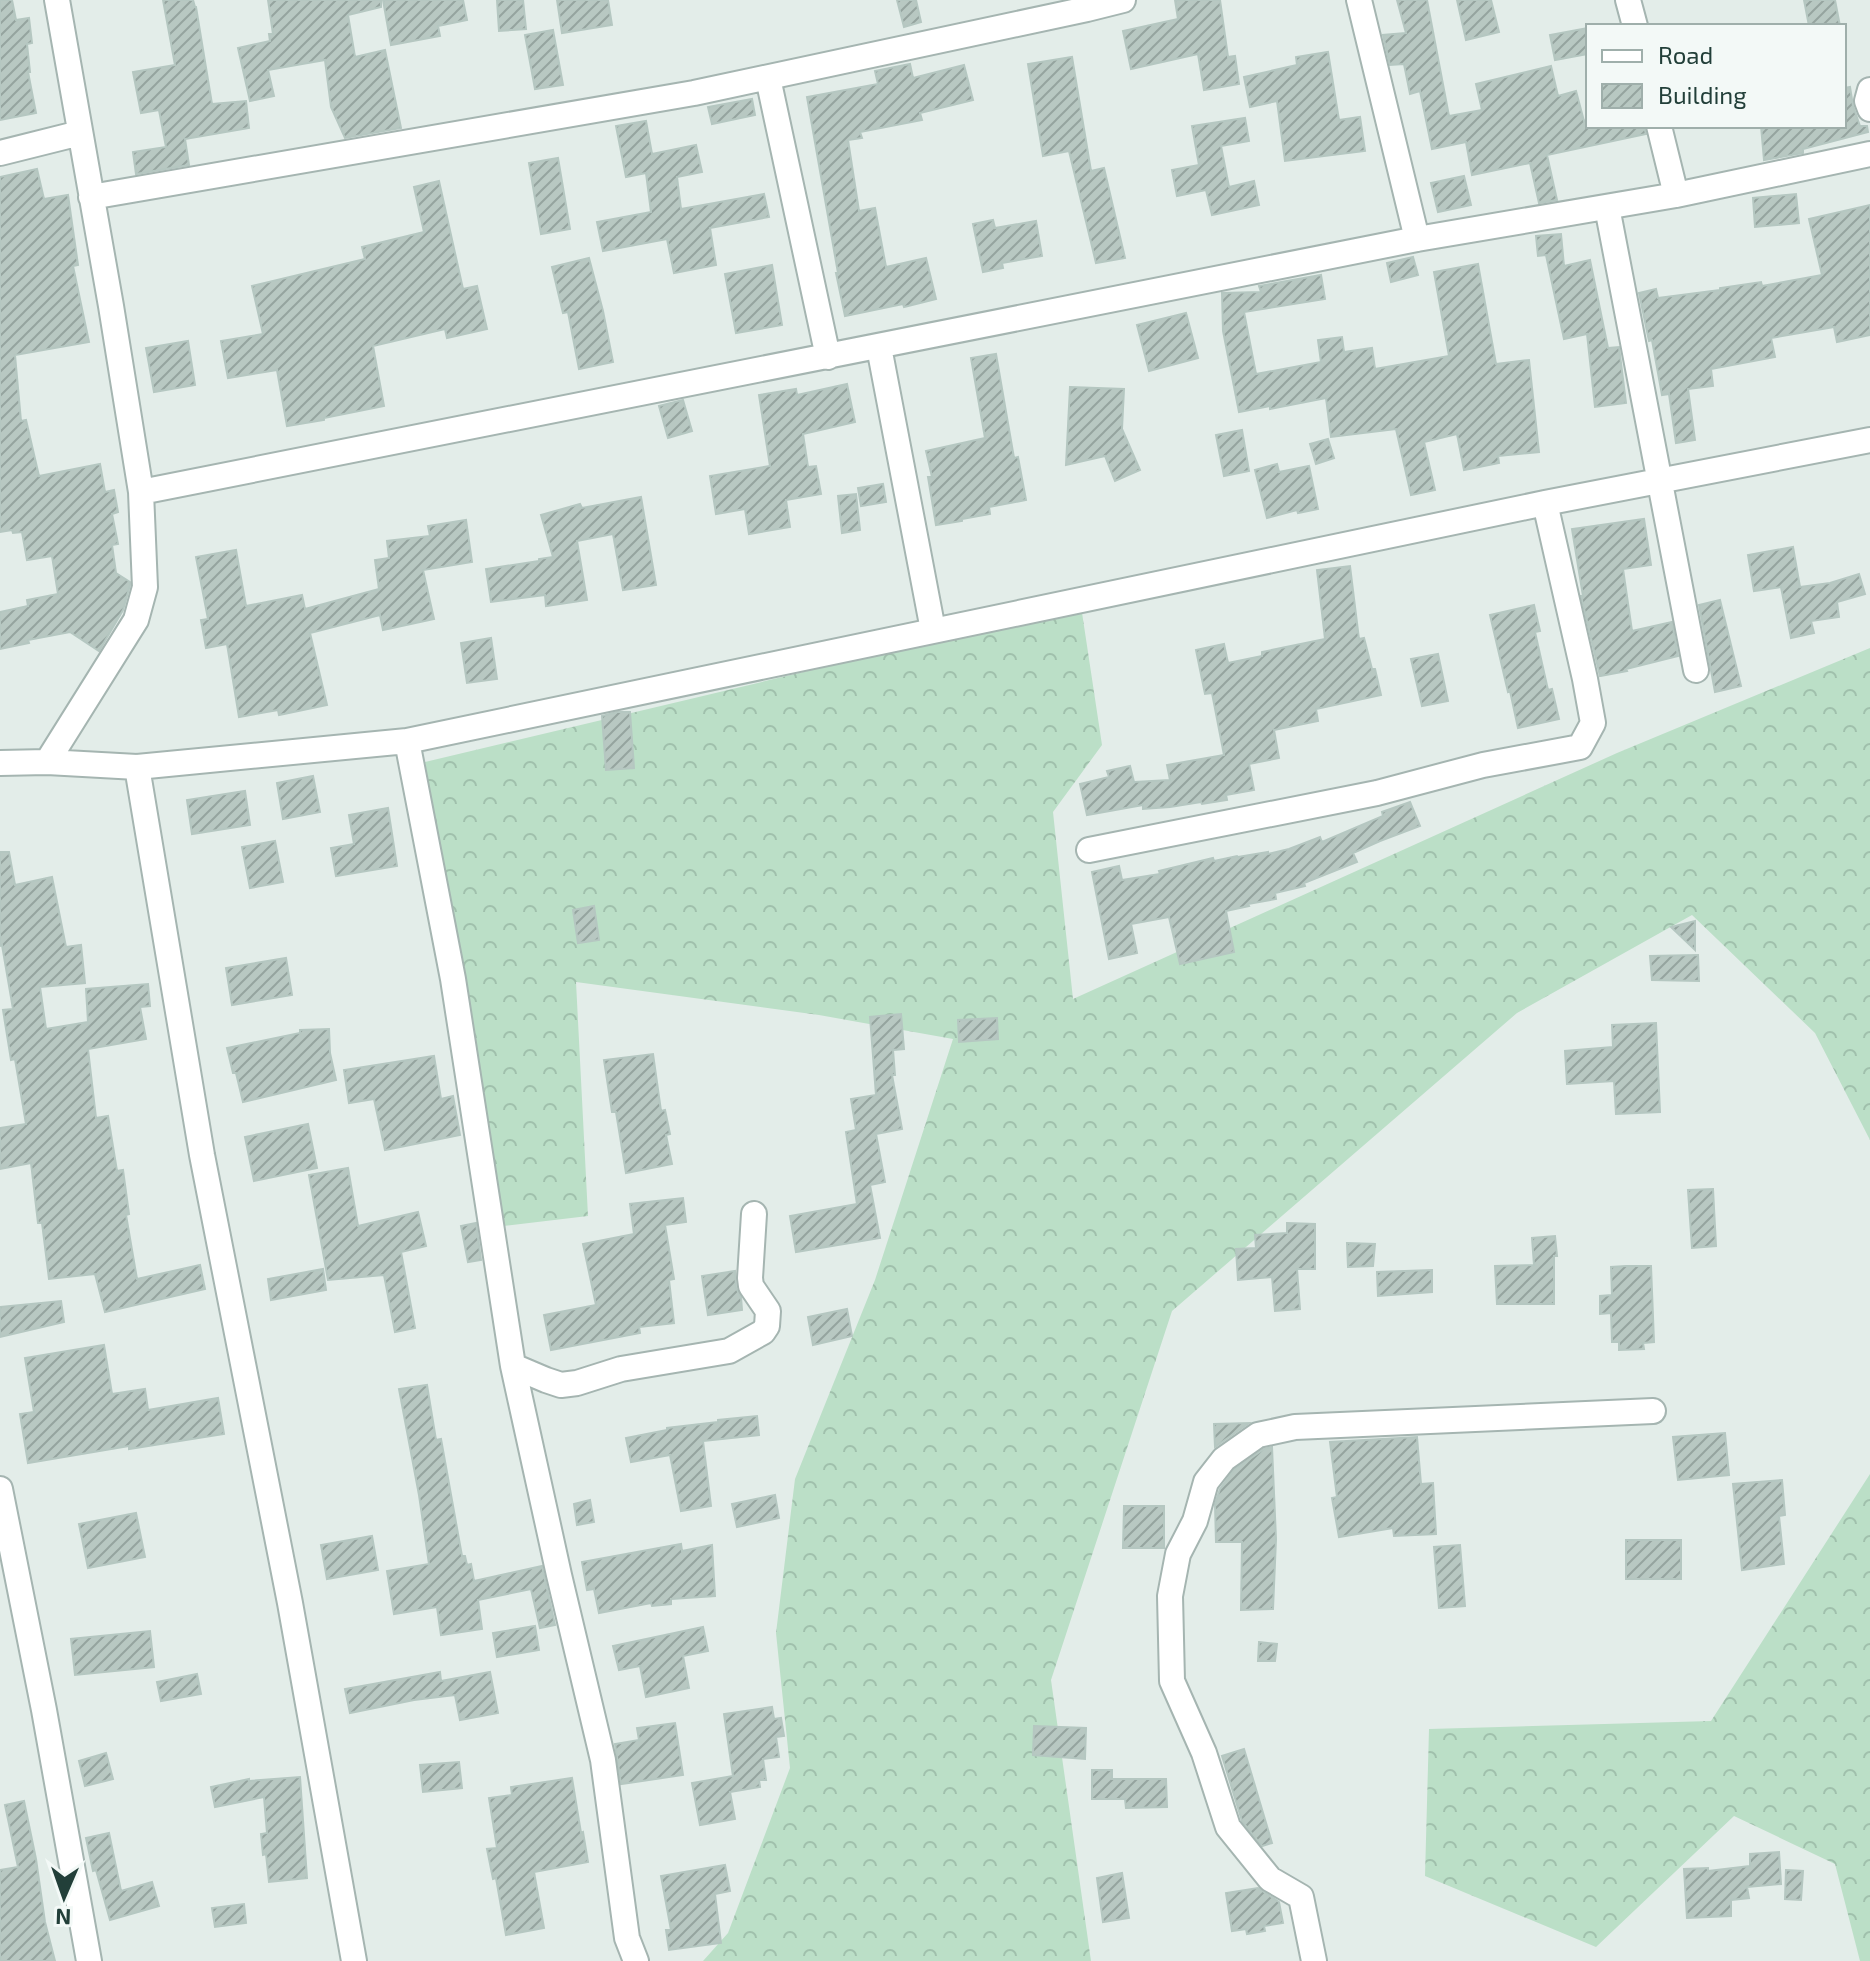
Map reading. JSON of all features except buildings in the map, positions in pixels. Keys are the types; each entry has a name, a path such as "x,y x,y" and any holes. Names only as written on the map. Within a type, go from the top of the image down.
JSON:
{"street":[{"path":"47,762 136,620 145,587 141,492 57,0"},
{"path":"91,197 678,96 1123,0"},
{"path":"1359,0 1417,239"},
{"path":"1628,0 1634,24"},
{"path":"768,78 828,357"},
{"path":"1870,90 1867,101 1870,109"},
{"path":"1659,128 1676,195"},
{"path":"0,153 80,133"},
{"path":"141,492 1417,239 1676,195 1870,154"},
{"path":"1607,207 1696,670"},
{"path":"879,347 933,630"},
{"path":"0,763 137,767 407,741 1545,503 1870,440"},
{"path":"1089,850 1377,793 1483,765 1580,747 1593,723 1545,503"},
{"path":"407,741 453,979 513,1366 603,1760 627,1938 636,1961"},
{"path":"137,767 202,1155 290,1603 354,1961"},
{"path":"513,1366 561,1385 577,1383 621,1369 729,1351 763,1332 767,1326 768,1311 751,1286 750,1278 754,1214"},
{"path":"1314,1961 1301,1897 1270,1879 1228,1827 1204,1753 1172,1681 1170,1596 1178,1554 1195,1521 1206,1482 1224,1459 1258,1435 1295,1427 1653,1411"},
{"path":"0,1489 89,1961"}],"green space":[{"path":"1081,606 1102,745 1053,812 1073,999 1617,753 1870,648 1870,1140 1815,1033 1692,915 1517,1013 1172,1311 1051,1680 1091,1961 703,1961 728,1933 790,1768 776,1633 795,1479 875,1280 953,1039 819,1015 576,982 588,1216 503,1226 425,762"},
{"path":"1870,1474 1870,1961 1860,1961 1835,1864 1734,1816 1596,1947 1425,1876 1429,1729 1711,1721"}]}
